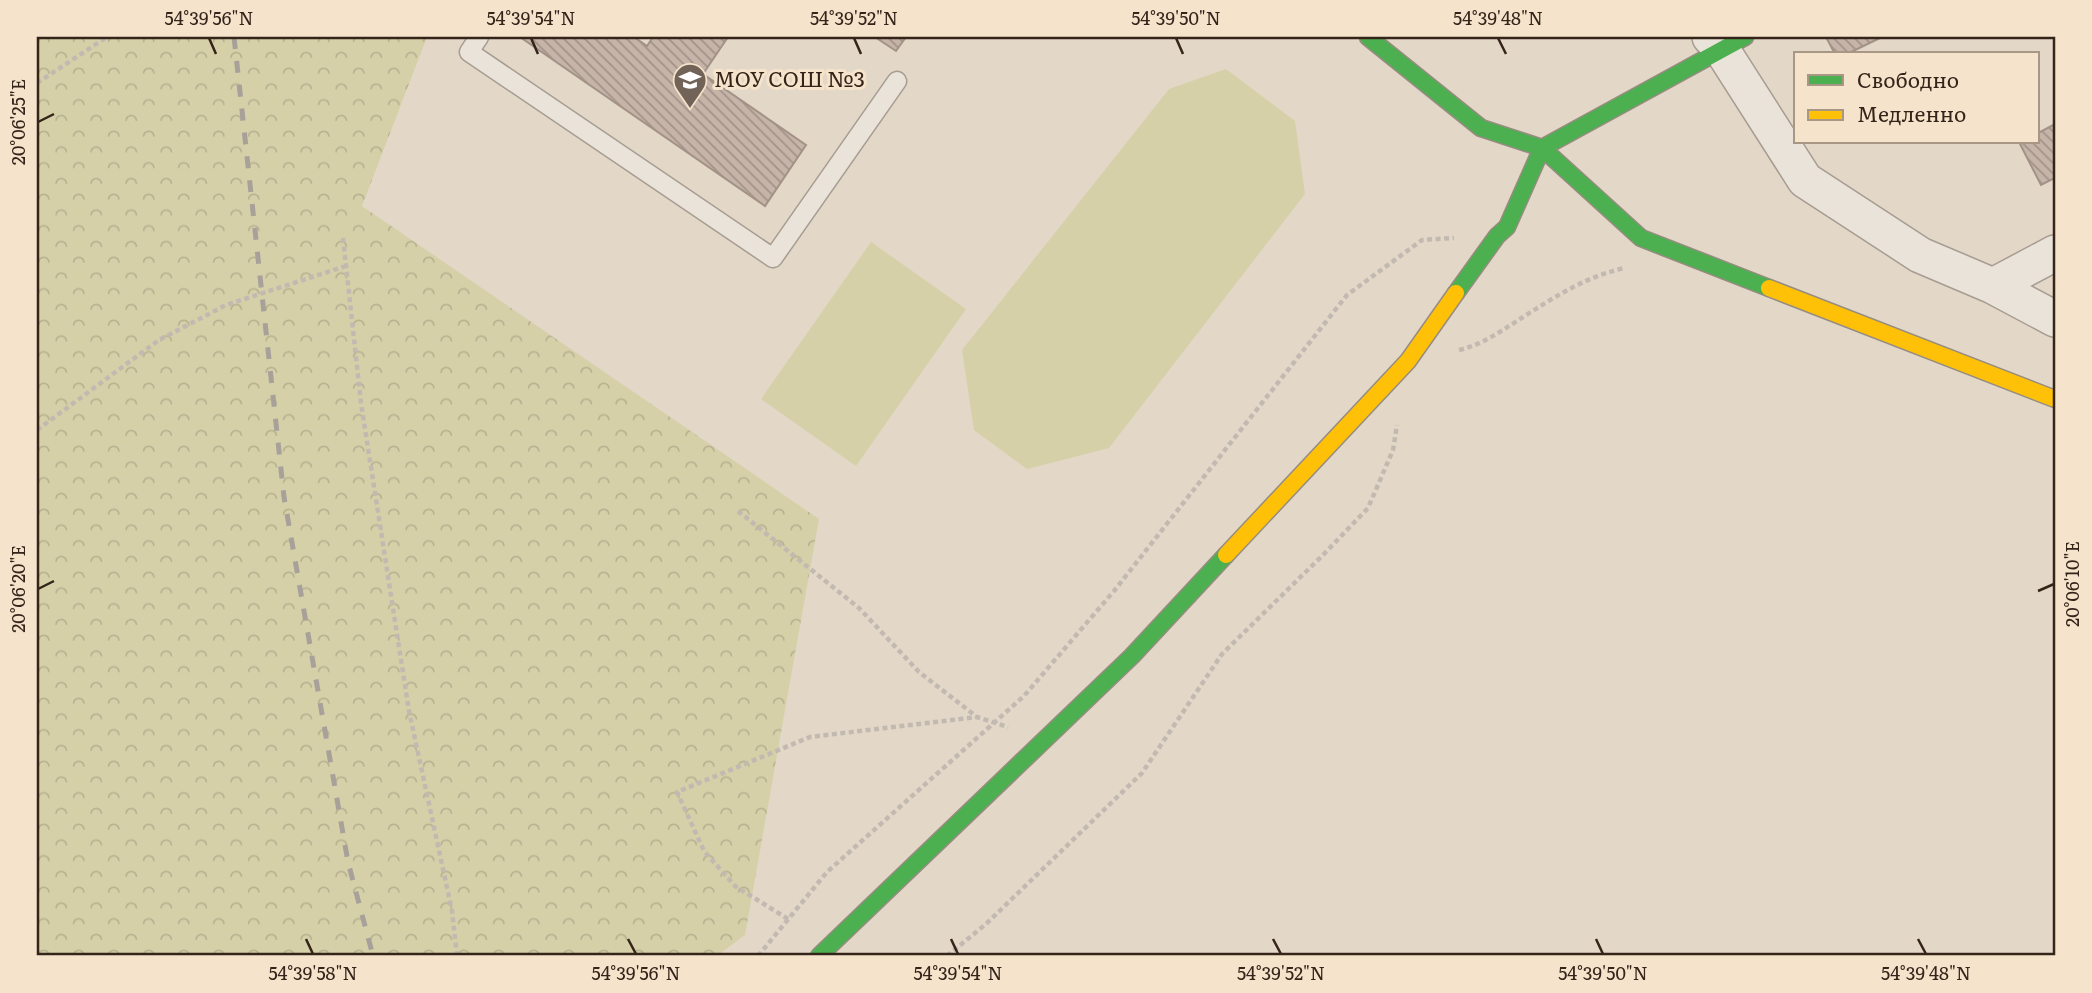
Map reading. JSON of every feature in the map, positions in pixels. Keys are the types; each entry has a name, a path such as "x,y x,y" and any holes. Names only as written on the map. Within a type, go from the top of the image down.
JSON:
{"street":[{"path":"1368,37 1481,128 1542,148 1641,238 2055,399"},
{"path":"819,956 1132,656 1408,361 1497,236 1507,227 1542,148 1726,41 1805,180 1920,255 1993,286 2055,319"},
{"path":"1993,286 2055,253"}],"lane":[{"path":"480,37 469,52 773,258 897,81"}],"path":[{"path":"37,83 107,37"},
{"path":"758,956 827,872 1024,696 1114,591 1347,295 1422,240 1497,236"},
{"path":"344,237 361,402 409,711 452,911 457,956"},
{"path":"1408,361 1477,346 1564,291 1612,271 1636,265"},
{"path":"37,430 159,340 226,305 346,266"},
{"path":"947,956 986,924 1142,773 1222,654 1368,508 1394,450 1400,412"},
{"path":"738,511 859,608 919,672 977,717 1013,729 1050,734"},
{"path":"788,919 735,886 704,851 677,792 810,737 977,717"}],"green space":[{"path":"37,37 427,37 362,206 819,519 745,935 717,956 37,956"},
{"path":"1226,69 1295,121 1305,194 1109,448 1027,469 974,430 962,350 1169,89"},
{"path":"871,242 966,309 856,466 761,399"}],"building":[{"name":"МОУ СОШ №3","path":"520,37 634,37 647,46 653,37 728,37 703,74 806,145 765,206"},
{"name":"МОУ СОШ №3","path":"875,37 906,37 896,51"},
{"path":"1826,37 1882,37 1851,52 1834,52"},
{"path":"2055,124 2055,178 2041,185 2020,144 2039,144 2039,132"}],"railway":[{"path":"234,37 284,497 348,862 373,956"}],"traffic: fast":[{"path":"1368,37 1481,128 1542,148 1641,238 1769,288"},
{"path":"1542,148 1745,37"},
{"path":"1456,293 1497,236 1507,227 1542,148"},
{"path":"819,956 1132,656 1226,555"}],"traffic: slow":[{"path":"1769,288 2055,399"},
{"path":"1226,555 1408,361 1456,293"}],"place":[{"name":"МОУ СОШ №3","path":"690,110"}]}
